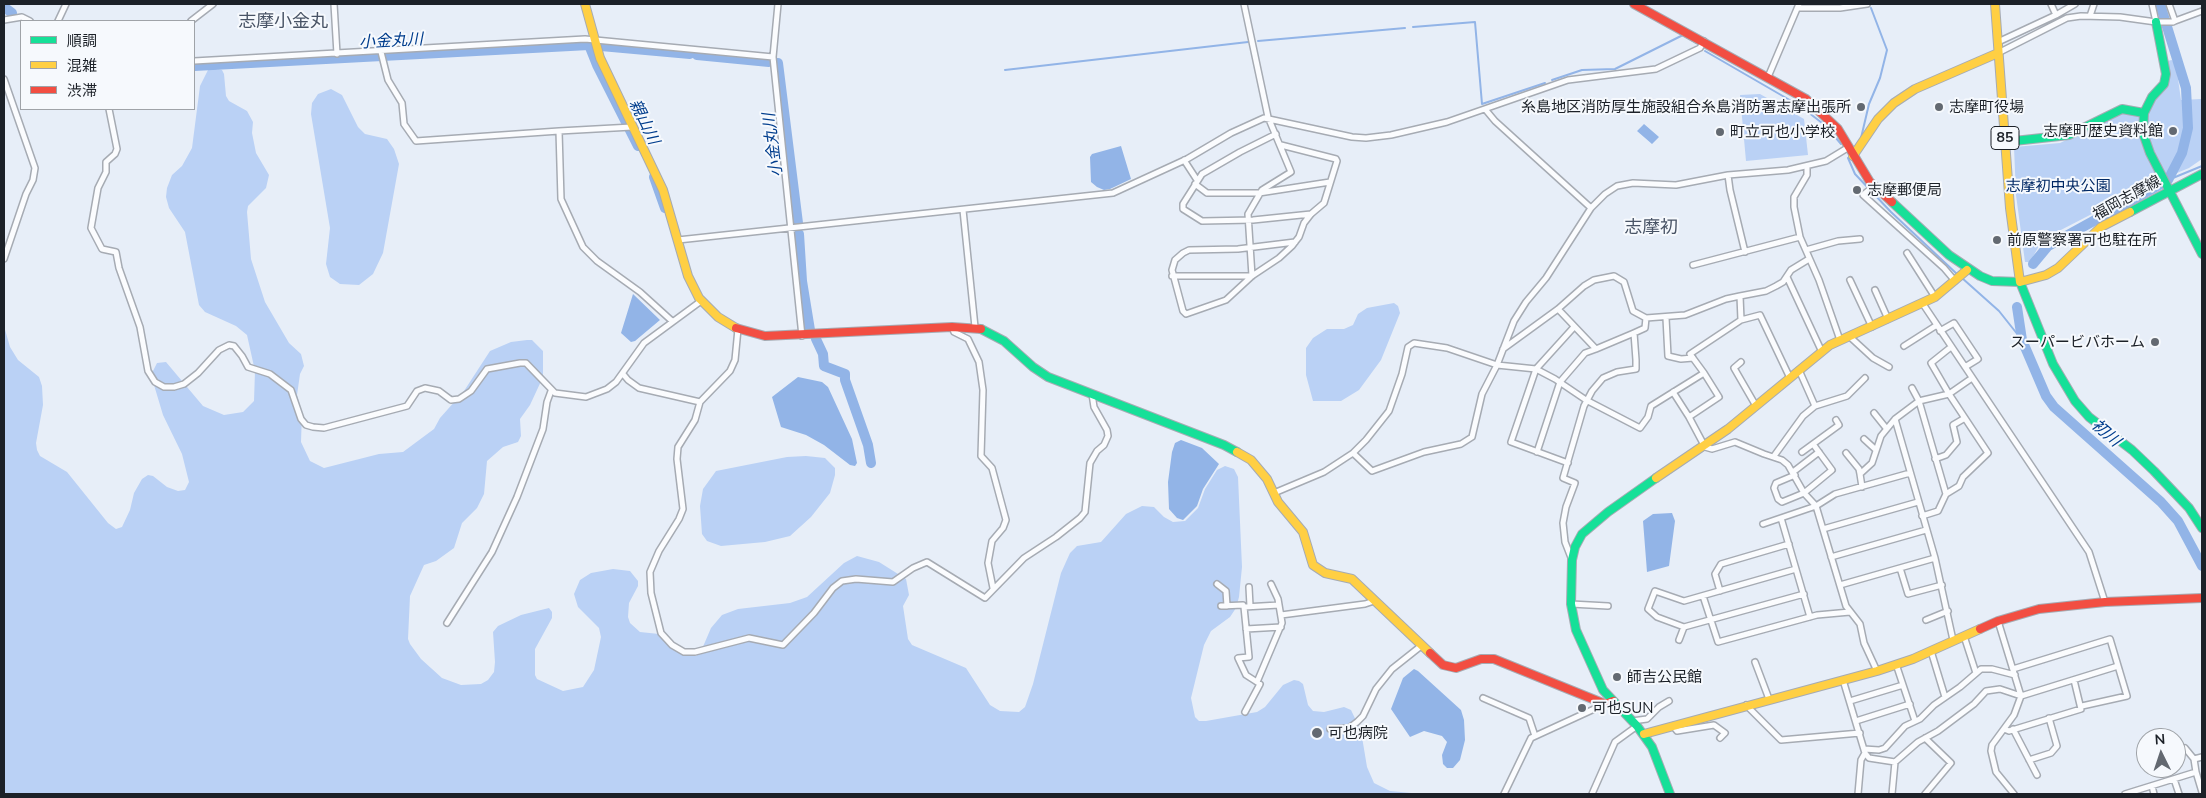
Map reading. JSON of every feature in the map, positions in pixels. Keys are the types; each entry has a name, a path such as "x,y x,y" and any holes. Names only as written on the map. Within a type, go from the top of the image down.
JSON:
{"street":[{"path":"58,20 66,4"},
{"path":"192,20 213,4"},
{"path":"334,4 337,54"},
{"path":"585,4 600,58 629,127 664,190 688,276 701,301 718,317 738,329 765,336 802,336 952,327 984,329 1004,341 1033,368 1048,377 1242,454 1259,468 1278,502 1303,532 1313,565 1325,573 1352,580 1420,646 1448,667 1456,668 1481,659 1494,659 1609,702 1635,723 1644,734 1657,756 1670,794"},
{"path":"778,4 773,57 802,336"},
{"path":"1244,4 1268,117 1291,172 1268,184 1259,193 1251,207 1248,220 1252,276"},
{"name":"福岡志摩線","path":"1634,4 1768,77 1820,110 1838,129 1853,156 1874,186 1967,270 1992,281 2020,282 2034,280 2052,272 2101,227 2202,174"},
{"path":"1768,77 1787,28 1799,6 1840,8 1867,4"},
{"name":"85","path":"1995,4 2010,208 2020,282"},
{"path":"2051,4 2056,15"},
{"path":"1998,42 2056,15 2074,4"},
{"path":"2090,16 2094,4"},
{"path":"2152,4 2158,22 2166,74 2164,84 2152,97 2144,114 2143,133 2173,199 2202,254"},
{"path":"2169,4 2174,22"},
{"path":"1853,156 1878,119 1894,103 1915,89 1998,53 2051,24 2067,18 2090,16 2120,16 2158,22 2174,22 2202,11"},
{"path":"4,20 22,17 28,20"},
{"path":"195,61 586,40 773,57"},
{"path":"678,240 1113,193 1184,160 1231,133 1268,117 1320,131 1366,138 1447,122 1568,80 1656,69 1700,48 1704,41"},
{"path":"381,52 382,63 392,90 402,103 404,124 416,141 629,127"},
{"path":"4,79 35,168 33,180 26,194 4,259"},
{"path":"1485,109 1495,121 1591,208"},
{"path":"2005,142 2044,140 2069,134 2122,109 2144,114"},
{"path":"109,110 117,149 115,154 106,162 106,172 98,188 90,228 102,249 114,250 118,256 119,268 140,328 148,371 155,382 164,387 174,388 184,384 198,373 220,350 230,345 234,346 248,367 270,374 291,390 297,410 306,425 324,428 407,406 417,391 425,388 439,391 451,400 459,399 471,390 487,369 520,363 526,363 552,391 559,395 586,397 607,389 623,374 630,360 644,343 701,301"},
{"path":"559,131 561,199 582,247 597,261 640,292 672,321"},
{"path":"1276,134 1202,174 1183,204 1183,209 1202,221 1248,220 1311,214"},
{"path":"1281,145 1336,159 1324,203 1311,214 1295,242 1280,258 1252,276 1226,300 1186,314 1172,276 1175,260 1189,250 1251,248 1295,242"},
{"path":"1354,453 1372,471 1424,452 1467,442 1474,434 1482,394 1497,365 1520,311 1546,278 1591,208 1605,194 1622,184 1676,185 1728,175 1771,172 1807,166 1826,161 1849,147"},
{"path":"1184,160 1196,182 1208,194 1259,193 1330,182"},
{"path":"1807,166 1806,175 1794,202 1800,237 1840,340"},
{"path":"1728,175 1745,252"},
{"path":"1874,186 1863,195 1955,280"},
{"path":"964,210 974,327"},
{"path":"1692,265 1800,237"},
{"path":"1806,250 1838,241 1860,239"},
{"path":"1907,252 1935,297"},
{"path":"1503,349 1594,280 1614,276 1624,282 1633,311 1646,318 1666,318 1694,313 1726,299 1766,291 1783,282 1791,270 1809,259"},
{"path":"1609,702 1576,630 1571,604 1572,560 1575,547 1590,524 1705,447 1822,352 1840,340 1923,304 1935,297 1967,270"},
{"path":"1172,276 1252,276"},
{"path":"1786,277 1822,352"},
{"path":"1850,280 1872,327"},
{"path":"2020,282 2053,364 2074,401 2089,417 2132,450 2154,471 2189,508 2202,528"},
{"path":"1875,290 1888,320"},
{"path":"1740,296 1741,320"},
{"path":"1923,304 2089,552 2105,602"},
{"path":"1558,309 1596,350"},
{"path":"1689,417 1719,397 1690,354 1741,320 1760,315 1790,378"},
{"path":"1537,452 1560,382 1586,353 1645,328 1646,318"},
{"path":"1666,318 1668,356 1681,359 1692,358"},
{"path":"1940,331 1954,323 1978,359 1965,367"},
{"path":"1904,346 1937,325"},
{"path":"1568,463 1511,442 1536,369 1574,326"},
{"path":"952,327 954,332 968,339 979,362 983,390 981,456 992,468 1006,520 1004,528 992,541 988,563 993,588"},
{"path":"738,329 735,360 730,372 700,402 695,420 678,447 677,459 682,510 679,519 658,551 649,582 661,633 672,645 684,652 695,652 749,638 783,644 814,613 833,588 842,581 856,579 893,582 921,563 931,563 984,598 1024,558 1056,537 1085,512 1090,463 1108,436 1107,430 1094,407 1092,394"},
{"path":"1572,560 1565,542 1563,523 1574,482 1563,478 1586,400 1603,378 1617,372 1636,369 1634,333"},
{"path":"1849,336 1873,358 1889,367"},
{"path":"1274,493 1324,472 1354,453 1378,427 1389,411 1410,345 1419,343 1436,345 1497,365 1536,369 1560,382 1586,400 1640,428 1648,417 1651,406 1704,373"},
{"path":"1922,516 1938,511 1946,494 1959,486 1963,477 1988,453 1931,363 1951,347"},
{"path":"1741,362 1734,368 1756,406"},
{"path":"1799,370 1815,406"},
{"path":"623,374 639,388 700,402"},
{"path":"1774,456 1803,416 1815,406 1852,393 1865,378"},
{"path":"1860,474 1869,467 1886,428 1895,419 1919,401 1949,394 1972,378"},
{"path":"1912,388 1919,401 1946,494"},
{"path":"447,623 476,579 501,532 543,429 544,413 552,391"},
{"path":"1673,392 1705,447 1712,449 1735,442 1782,460 1794,473 1804,493 1816,506 1840,585 1850,612 1860,624 1864,643 1877,671"},
{"path":"1874,413 1886,428"},
{"path":"1936,458 1946,455 1957,442 1953,425 1965,418"},
{"path":"1895,419 1935,558 1954,640"},
{"path":"1802,452 1839,424 1836,420"},
{"path":"1864,439 1876,450"},
{"path":"1813,444 1819,452 1832,470 1804,493 1782,502 1778,499 1774,488 1776,483 1794,473 1819,452"},
{"path":"1846,453 1859,468 1862,486"},
{"path":"1763,524 1816,506 1835,494 1910,473"},
{"path":"1823,529 1918,502"},
{"path":"1781,518 1810,617"},
{"path":"1831,557 1926,530"},
{"path":"1720,591 1715,574 1721,564 1789,544"},
{"path":"1840,585 1935,558"},
{"path":"1900,568 1908,594 1942,585"},
{"path":"1796,569 1684,602 1655,591 1648,609 1657,617 1684,627 1804,594"},
{"path":"1217,584 1226,591 1224,606 1279,605"},
{"path":"1257,682 1281,627 1279,605 1271,584"},
{"path":"1245,712 1260,684 1246,675 1238,658 1249,657 1246,629 1249,586"},
{"path":"1703,596 1718,642 1810,617 1850,612"},
{"path":"1644,734 1877,671 1930,651 1998,621 2039,609 2105,602 2202,598"},
{"path":"1281,616 1365,604 1374,601"},
{"path":"1571,604 1608,606"},
{"path":"1926,620 1948,611"},
{"path":"1998,621 2021,696 2014,715 1992,745 1991,751 1996,772 2014,794"},
{"path":"1246,629 1281,627"},
{"path":"1679,640 1684,627"},
{"path":"1964,636 1976,672"},
{"path":"2004,729 2013,729 2081,709 2082,706 2127,696 2110,639 2013,669"},
{"path":"1330,729 1349,728 1358,722 1363,716 1376,689 1392,670 1420,646"},
{"path":"1930,651 1945,697"},
{"path":"1755,662 1769,699"},
{"path":"1896,664 1915,721"},
{"path":"1892,794 1895,762 1925,738 1968,709 1986,690 2000,689 2021,696 2118,666"},
{"path":"1865,751 1882,750 1905,726 1915,721 1976,672 1986,668 2015,675"},
{"path":"1843,680 1865,751 1869,758 1895,762"},
{"path":"2074,680 2082,706"},
{"path":"1850,701 1903,685"},
{"path":"1483,698 1528,718 1535,736"},
{"path":"1592,794 1615,742 1635,723 1647,720 1659,707 1669,701"},
{"path":"1504,794 1517,771 1527,742 1535,736 1609,702"},
{"path":"1856,720 1910,704"},
{"path":"1746,705 1781,740 1860,733"},
{"path":"2029,760 2051,753 2057,746 2049,718"},
{"path":"1673,726 1677,731 1714,724 1725,734 1720,738"},
{"path":"2013,729 2037,776"},
{"path":"1925,738 1951,763 1925,794"},
{"path":"2186,749 2194,760 2202,792"},
{"path":"1858,794 1861,760 1865,751"},
{"path":"2194,760 2202,757"},
{"path":"2128,794 2196,772"},
{"path":"2174,779 2178,794"},
{"path":"2152,786 2154,794"}],"green space":[{"name":"志摩初中央公園","path":"2172,60 2176,65 2181,100 2202,99 2202,159 2189,168 2148,185 2057,232 2040,244 2030,262 2025,262 2016,195 2014,147 2060,143 2120,114 2147,110 2168,77 2167,61"},
{"path":"209,68 222,70 226,96 229,101 247,111 253,122 252,133 256,153 269,175 266,188 248,206 251,259 265,302 289,343 301,354 304,366 300,374 297,395 302,413 301,442 310,461 324,468 379,454 403,452 434,429 440,418 464,391 490,351 511,342 532,340 543,351 543,377 530,405 520,419 521,436 518,442 503,447 487,461 484,494 477,508 462,523 454,548 436,561 424,565 410,596 408,639 421,659 442,678 461,685 481,684 488,680 494,672 493,632 498,626 521,615 549,608 552,612 552,618 535,649 535,675 537,679 563,691 583,687 594,670 601,637 599,628 578,607 574,594 580,580 591,573 613,569 630,571 638,581 638,586 629,603 628,617 630,623 640,632 659,634 674,643 683,653 696,656 702,649 711,628 722,615 738,609 790,603 807,597 844,563 857,556 879,562 906,579 909,595 903,606 908,639 912,645 966,668 990,705 1000,711 1019,712 1025,707 1033,684 1061,573 1070,553 1077,546 1101,542 1126,514 1142,506 1154,507 1164,517 1173,522 1185,521 1198,508 1205,489 1217,470 1225,466 1234,469 1238,477 1242,567 1239,597 1236,608 1230,617 1211,631 1204,645 1191,698 1195,717 1199,721 1206,721 1257,712 1265,707 1283,685 1294,680 1299,681 1303,684 1308,705 1313,711 1324,712 1344,707 1351,710 1361,731 1367,767 1374,783 1390,791 1422,794 4,794 4,326 10,347 18,360 39,377 42,386 43,405 36,443 40,456 67,472 108,523 116,529 122,527 130,510 134,493 142,479 148,475 153,476 167,487 178,491 185,490 189,482 182,454 163,415 151,375 157,363 166,362 203,406 224,415 243,412 254,401 255,371 247,335 236,326 205,312 199,305 185,232 169,208 166,197 172,175 182,166 192,148 200,86"},
{"path":"331,89 342,95 358,127 365,134 387,139 394,149 399,164 383,253 373,274 359,285 340,284 330,277 326,264 330,228 311,114 312,103 318,94"},
{"path":"1760,94 1804,119 1808,155 1746,161 1740,95"},
{"path":"1394,303 1398,306 1400,313 1381,360 1359,390 1341,401 1313,401 1306,375 1306,348 1313,338 1327,329 1344,329 1353,325 1358,314 1367,308"},
{"path":"787,457 825,458 835,468 835,475 830,493 811,517 790,536 765,542 721,546 707,541 702,534 700,506 703,489 716,471"}],"shaded area":[{"path":"1644,124 1659,137 1652,144 1637,131"},
{"path":"1121,146 1131,179 1110,189 1104,190 1097,187 1091,182 1090,157 1092,154"},
{"path":"633,294 660,320 635,341 631,342 621,333"},
{"path":"798,377 822,382 828,387 852,439 857,463 855,466 850,465 824,445 806,435 781,427 772,397"},
{"path":"1181,440 1202,448 1219,464 1203,489 1197,506 1183,520 1177,518 1169,509 1168,482 1172,452 1175,443"},
{"path":"1672,513 1675,521 1669,566 1647,572 1643,521 1653,514"},
{"path":"1414,669 1461,710 1464,720 1465,740 1460,760 1453,768 1447,768 1443,764 1442,755 1447,742 1442,736 1424,731 1410,737 1391,709 1403,678"}],"waterway":[{"path":"1811,4 1838,4"},
{"path":"2033,264 2048,246 2168,180 2182,153 2188,128 2186,88 2160,4"},
{"name":"小金丸川","path":"4,7 12,13"},
{"path":"1861,138 1869,104 1880,78 1887,50 1871,8"},
{"path":"1413,27 1475,22 1482,104 1545,83"},
{"path":"1258,41 1405,28"},
{"path":"1552,80 1582,70 1615,69 1683,35 1696,43"},
{"path":"1005,70 1248,42"},
{"name":"小金丸川","path":"195,66 589,45 597,65 638,146"},
{"name":"小金丸川","path":"601,46 690,54"},
{"path":"1705,51 1800,106 1826,126 1841,144"},
{"name":"小金丸川","path":"697,55 769,62"},
{"name":"小金丸川","path":"778,63 798,223"},
{"path":"1848,158 1855,174 1891,212 1958,275"},
{"path":"2168,180 2202,166"},
{"name":"親山川","path":"654,177 665,208"},
{"name":"小金丸川","path":"799,234 802,281 810,330"},
{"path":"1962,278 1999,311 2022,340"},
{"name":"初川","path":"2017,307 2022,340 2046,396 2054,407 2161,502 2178,521 2202,566"},
{"name":"小金丸川","path":"816,339 823,354 824,366 845,374 845,380 868,445 871,463"}],"traffic: fast":[{"path":"2156,22 2166,74 2164,84 2152,97 2144,113 2143,133 2150,153 2202,254"},
{"path":"2005,142 2069,135 2122,109 2144,113"},
{"path":"2130,212 2202,174"},
{"path":"1892,202 1949,255 1980,276 1992,281 2020,282 2053,364 2075,401 2089,417 2132,450 2154,471 2189,508 2202,528"},
{"path":"981,329 1004,341 1033,367 1048,377 1224,445 1237,452"},
{"path":"1656,478 1608,512 1582,534 1575,547 1572,560 1571,604 1576,630 1603,690 1637,726 1652,747 1670,794"}],"traffic: slow":[{"path":"585,4 600,58 663,190 688,276 699,298 718,317 736,328"},
{"path":"1995,4 2010,208 2020,282 2046,275 2058,268 2101,227 2130,212"},
{"path":"1853,156 1878,119 1894,103 1915,89 1998,53"},
{"path":"1656,478 1728,429 1830,345 1935,297 1967,270"},
{"path":"1237,452 1251,460 1267,479 1278,502 1303,532 1313,565 1325,573 1352,579 1430,653"},
{"path":"1644,734 1877,671 1913,659 1980,629"}],"traffic: jam":[{"path":"1634,4 1806,99 1838,129 1870,182 1892,202"},
{"path":"736,328 765,336 952,327 981,329"},
{"path":"1980,629 1998,621 2039,609 2105,602 2202,598"},
{"path":"1430,653 1443,665 1456,668 1481,659 1494,659 1605,704 1613,701"}],"place":[{"name":"糸島地区消防厚生施設組合糸島消防署志摩出張所","path":"1861,107"},
{"name":"志摩町役場","path":"1939,107"},
{"name":"志摩町歴史資料館","path":"2173,131"},
{"name":"町立可也小学校","path":"1720,132"},
{"name":"志摩郵便局","path":"1857,190"},
{"name":"前原警察署可也駐在所","path":"1997,240"},
{"name":"スーパービバホーム","path":"2155,342"},
{"name":"師吉公民館","path":"1617,677"},
{"name":"可也SUN","path":"1582,708"},
{"name":"可也病院","path":"1317,733"}],"district":[{"name":"志摩小金丸","path":"283,22"},
{"name":"志摩初","path":"1651,228"}]}
